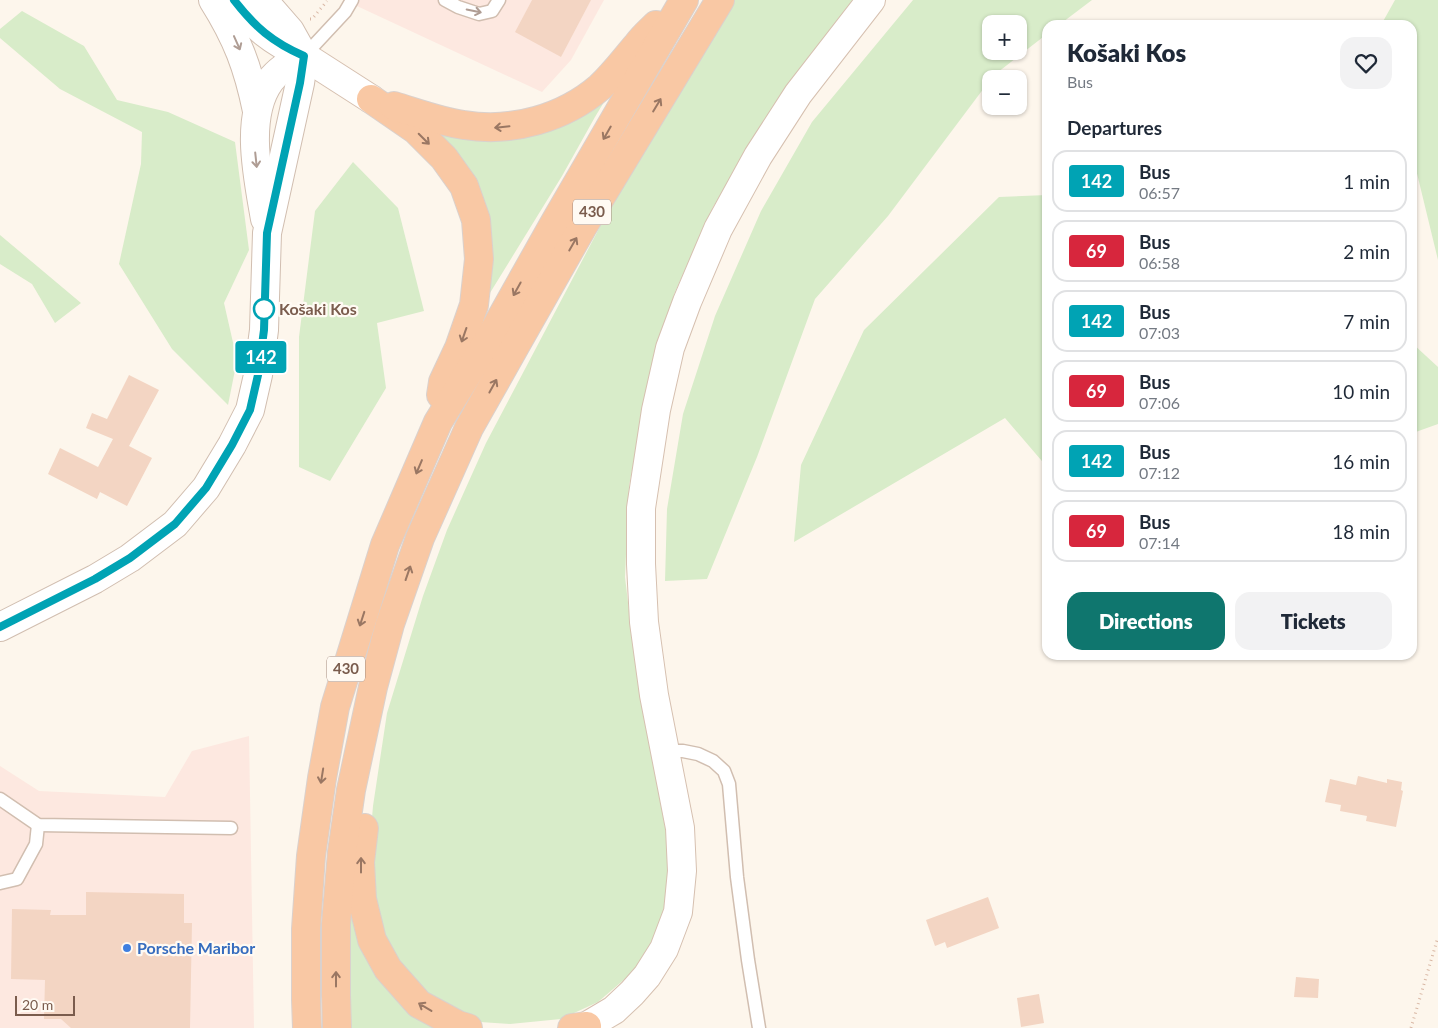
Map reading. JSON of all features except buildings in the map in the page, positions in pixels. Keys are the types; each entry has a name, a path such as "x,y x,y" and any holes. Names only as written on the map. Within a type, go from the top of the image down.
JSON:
{"highway":[{"path":"372,99 465,126 495,128 523,124 550,116 579,103 600,87 621,66 639,43 682,0"},
{"name":"430","path":"307,1028 306,930 311,856 322,778 335,707 385,545 438,422 491,336 682,0"},
{"name":"430","path":"337,1028 336,924 342,852 351,790 373,686 390,624 420,538 469,428 582,228 720,0"},
{"path":"372,99 416,130 444,158 464,186 476,220 479,259 474,305 459,348 443,382 438,422"},
{"path":"373,686 360,862 362,899 372,940 388,969 419,1004 458,1025 468,1028"}],"main road":[{"path":"213,0 240,48 248,71 257,111 256,152 259,186 267,233"},
{"path":"234,0 260,30 273,40 304,56 372,99"},
{"path":"0,627 95,579 130,558 175,524 206,488 232,445 250,410 258,375 264,330 267,233 300,83 304,56 290,31 263,0"},
{"path":"581,1027 614,1010 647,976 664,948 678,912 682,871 680,828 654,695 644,622 641,564 642,508 656,410 670,348 718,229 758,156 798,94 871,0"},
{"path":"257,111 270,82 279,71 291,62 304,56"}],"lane":[{"path":"304,56 345,12 352,0"},
{"path":"445,0 458,7 479,14 492,11 499,0"},
{"path":"665,751 683,751 698,754 713,761 724,771 727,778 737,877 759,1028"},
{"path":"0,799 38,825 231,828"},
{"path":"0,883 17,879 36,844 38,825"}],"path":[{"path":"1411,1028 1438,937"}],"shaded area":[{"path":"344,0 604,0 571,60 542,92"},
{"path":"249,736 254,1028 0,1028 0,766 39,791 165,797 192,751"}],"green space":[{"path":"734,0 856,0 766,121 713,207 675,292 649,381 629,486 625,577 635,662 670,855 666,900 656,937 634,971 598,1002 561,1019 510,1024 480,1022 450,1009 421,991 380,937 368,865 373,806 387,713 423,596 447,530 486,443 623,183"},
{"path":"913,0 1092,0 1066,20 1042,20 1042,38 1027,50 1027,15 982,15 982,60 1014,60 1001,70 982,70 982,91 888,216 815,299 757,457 707,579 665,581 667,509 683,414 715,316 761,211 812,122"},
{"path":"1395,0 1438,0 1438,260 1417,173 1417,20 1384,20"},
{"path":"22,11 84,46 117,100 168,112 235,142 249,250 224,303 237,360 228,405 172,349 119,264 141,164 142,132 60,89 0,38 0,29"},
{"path":"610,92 562,176 485,301 485,277 428,128 458,135"},
{"path":"353,162 398,208 424,311 377,323 386,388 330,481 299,467 299,337 315,211"},
{"path":"1042,195 1042,461 1005,418 794,542 801,465 864,330 999,197"},
{"path":"0,235 81,303 55,323 32,284 0,264"},
{"path":"1417,348 1438,367 1438,424 1417,432"},
{"path":"351,910 439,1028 350,1028 348,973"}],"bus line":[{"name":"142","path":"0,627 95,579 130,558 175,524 206,488 232,445 250,410 258,375 264,330 267,233 300,83 304,56 288,49 260,30 234,0"}],"place":[{"name":"Košaki Kos","path":"264,309"},
{"name":"Porsche Maribor","path":"127,948"}]}
